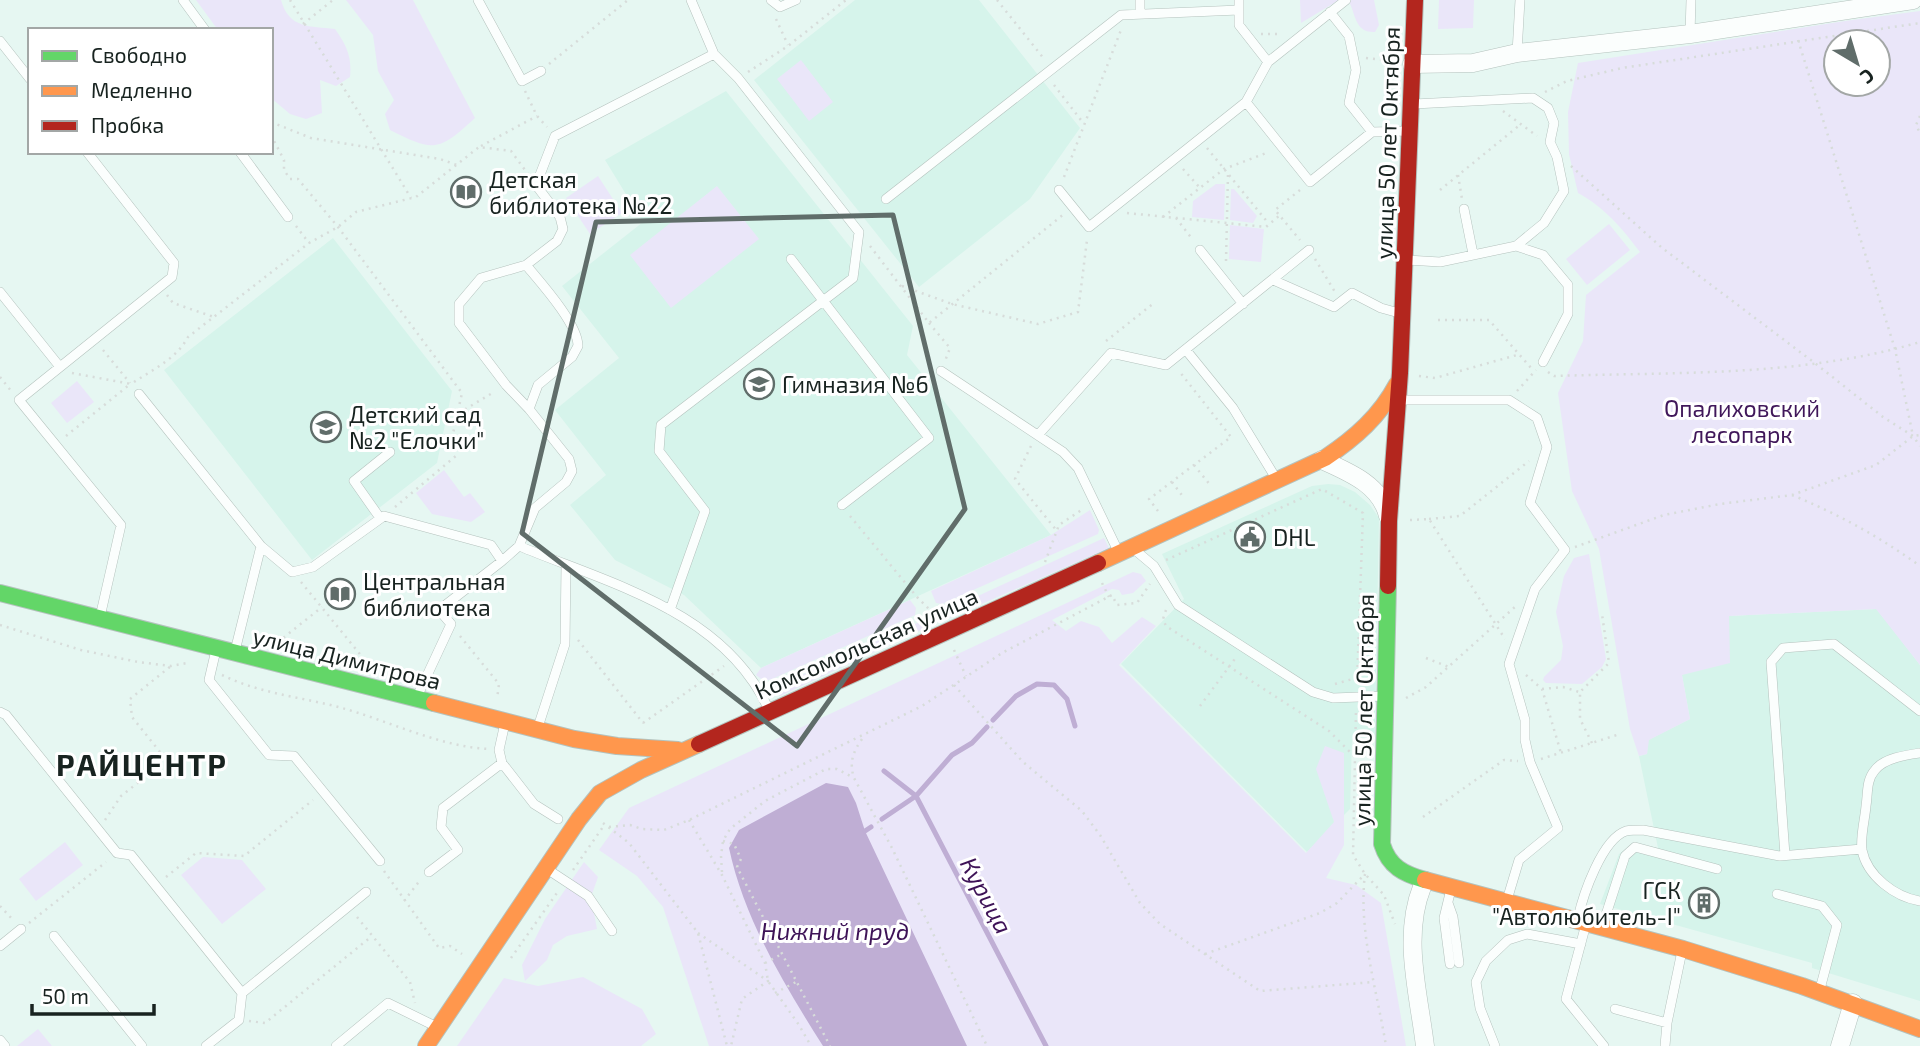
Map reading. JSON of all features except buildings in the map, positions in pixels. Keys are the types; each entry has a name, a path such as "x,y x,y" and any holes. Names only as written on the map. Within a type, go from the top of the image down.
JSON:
{"street":[{"name":"улица 50 лет Октября","path":"1415,0 1403,314 1408,374 1398,400 1396,521 1386,696 1382,844 1385,854 1397,869 1450,895 1507,903 1589,923 1820,991 1920,1029"},
{"path":"1412,64 1473,62 1517,53 1690,34 1857,4 1913,0"},
{"name":"Комсомольская улица","path":"426,1046 600,793 641,770 1322,460 1349,441 1381,410 1396,386 1408,374"},
{"path":"1322,460 1351,473 1371,487 1396,521"},
{"name":"улица Димитрова","path":"0,593 585,741 617,746 686,750"},
{"path":"585,741 593,747 605,765 606,778 600,793"},
{"path":"1422,887 1415,906 1412,930 1425,1046"},
{"path":"1840,1046 1853,1003"}],"lane":[{"path":"183,0 204,28"},
{"path":"478,0 522,81 541,71"},
{"path":"670,610 705,511 659,452 661,425 853,278 859,232 738,78 714,54 691,0"},
{"path":"771,0 780,7 796,0"},
{"path":"1140,0 1140,14"},
{"path":"1059,190 1089,227 1246,102 1268,62 1346,0"},
{"path":"1517,53 1520,0"},
{"path":"1690,34 1691,0"},
{"path":"886,199 1121,15 1239,5 1239,25 1268,62"},
{"path":"1330,12 1349,36 1356,70 1349,103 1372,132"},
{"path":"0,41 28,76"},
{"path":"417,699 421,684 451,624 439,610 519,547 535,508 566,482 572,471 569,459 506,385 459,323 459,304 481,278 526,265 557,241 563,229 560,217 536,186 555,136 714,54"},
{"path":"1405,260 1440,262 1516,246 1544,223 1564,191 1557,157 1550,142 1554,122 1548,108 1533,98 1411,104"},
{"path":"1246,102 1310,182 1372,132 1410,131"},
{"path":"90,154 174,263 172,277 19,400 121,525 100,618"},
{"path":"241,154 288,217"},
{"path":"1464,209 1473,254"},
{"path":"1516,246 1543,255 1568,285 1568,314 1542,364"},
{"path":"1200,250 1243,304"},
{"path":"1038,435 1111,353 1166,365 1309,250"},
{"path":"791,259 929,438 842,505"},
{"path":"526,265 554,298 578,340 576,352 572,357 538,385 528,409"},
{"path":"1273,280 1334,307 1352,293 1381,308 1403,314"},
{"path":"0,292 60,368"},
{"path":"1186,350 1233,408 1278,482"},
{"path":"941,371 1063,452 1078,468 1094,502 1124,551 1138,551 1154,566 1178,605 1313,692 1333,698 1386,696"},
{"path":"139,394 261,546 292,572 313,567 382,517"},
{"path":"1398,400 1509,400 1536,418 1547,447 1530,503 1565,550 1535,589 1509,664 1525,720 1525,740 1531,762 1558,828 1519,860 1507,903"},
{"path":"390,452 354,481 382,517 491,545 502,561"},
{"path":"234,653 261,546"},
{"path":"519,547 656,601 718,641 760,690 770,712"},
{"path":"537,729 565,644 566,565"},
{"path":"1785,855 1771,662 1783,648 1834,644 1920,711"},
{"path":"217,648 209,680 269,755 295,756 380,861"},
{"path":"0,712 6,715 117,853 131,855 242,993"},
{"path":"505,721 499,750 502,763 534,804 558,819"},
{"path":"1920,753 1889,760 1876,768 1869,779 1862,849 1871,872 1907,899 1920,901"},
{"path":"429,872 458,850 441,827 443,808 502,763"},
{"path":"1589,923 1590,882 1610,844 1627,831 1643,831 1785,855 1862,849"},
{"path":"1604,1046 1566,999 1580,944 1625,856 1634,848 1717,869"},
{"path":"546,868 588,896 612,931"},
{"path":"206,1046 239,1020 242,993 366,892"},
{"path":"1777,894 1822,906 1837,925 1820,991"},
{"path":"1450,895 1455,963"},
{"path":"0,946 21,929"},
{"path":"1495,1046 1480,1008 1476,982 1486,961 1508,940 1527,933 1580,944"},
{"path":"54,936 142,1046"},
{"path":"1665,1046 1682,950"},
{"path":"336,1046 388,1003 439,1028"},
{"path":"1615,1009 1667,1023"},
{"path":"0,1040 5,1046"}],"path":[{"path":"290,0 411,198"},
{"path":"303,24 333,0"},
{"path":"541,71 628,0"},
{"path":"738,78 788,46 840,2 846,0"},
{"path":"997,0 1085,125"},
{"path":"773,12 788,46"},
{"path":"1059,190 1128,14"},
{"path":"1533,98 1567,80 1622,68 1920,23"},
{"path":"1246,33 1303,34"},
{"path":"1798,40 1895,349 1913,436"},
{"path":"1353,57 1394,61"},
{"path":"522,81 537,116 555,136"},
{"path":"55,444 131,384 182,349 188,337 309,243 338,227 356,212 416,197 479,147 537,116"},
{"path":"1920,116 1916,125 1920,133"},
{"path":"273,123 311,138 457,164"},
{"path":"1440,190 1521,124"},
{"path":"273,139 284,160 284,170 290,178 299,179 338,227 462,393 450,447"},
{"path":"1199,139 1269,224"},
{"path":"479,147 511,151 536,186"},
{"path":"1163,217 1224,169 1282,148"},
{"path":"1174,159 1200,188"},
{"path":"1572,166 1661,247 1883,417 1913,436 1920,446"},
{"path":"1225,282 1228,174"},
{"path":"1458,176 1464,209"},
{"path":"1310,182 1275,210 1309,250 1341,301"},
{"path":"929,323 1073,207"},
{"path":"1108,211 1266,227 1280,215"},
{"path":"288,217 309,243"},
{"path":"1176,218 1200,250"},
{"path":"901,286 952,304 1038,324 1079,312 1089,227"},
{"path":"859,232 950,348 941,371"},
{"path":"160,287 173,303 214,317"},
{"path":"1103,343 1154,303"},
{"path":"1438,320 1489,320 1534,372"},
{"path":"95,339 131,384"},
{"path":"1509,400 1542,364 1553,376 1729,370 1816,364 1920,342"},
{"path":"1408,374 1435,378 1519,355"},
{"path":"1158,511 1149,499 1231,437 1178,371 1166,365"},
{"path":"60,368 74,374 131,384"},
{"path":"0,377 19,400"},
{"path":"459,413 506,385"},
{"path":"1565,550 1664,515 1720,504 1792,495 1876,465 1913,436 1920,435"},
{"path":"1032,444 1015,479 1057,531"},
{"path":"1396,521 1460,516 1547,447"},
{"path":"382,517 457,455"},
{"path":"1194,465 1211,486"},
{"path":"1172,482 1184,498"},
{"path":"768,981 698,933 629,843 609,827 630,825 642,829 664,830 690,820 922,706 1003,653 1112,595 1117,604 1137,603 1153,580 1148,571 1154,566 1322,489 1363,513 1353,855 1365,874 1362,898 1374,982 1387,1046"},
{"path":"1792,495 1826,509 1883,540 1920,566"},
{"path":"1045,562 1059,525 1094,502"},
{"path":"842,505 917,597 940,620"},
{"path":"1429,519 1514,653"},
{"path":"292,572 374,672"},
{"path":"1102,583 1109,597"},
{"path":"1426,687 1535,589"},
{"path":"273,646 322,607"},
{"path":"1168,607 1163,619 1166,626 1329,732 1355,757"},
{"path":"1592,743 1580,719 1580,692 1609,663 1602,614"},
{"path":"451,624 499,684 497,702"},
{"path":"565,624 643,723 734,659"},
{"path":"0,625 81,650 138,662 171,666 185,662 212,669 254,688 340,708 442,740 481,749 499,750"},
{"path":"950,641 966,676"},
{"path":"1199,706 1243,647"},
{"path":"1426,658 1449,667"},
{"path":"99,831 121,796 158,767 160,752 132,717 130,699 171,666"},
{"path":"1512,673 1526,676 1542,688 1560,753"},
{"path":"1327,686 1357,678"},
{"path":"954,685 1023,762 1082,811 1100,835 1140,903 1160,924 1260,991 1374,982"},
{"path":"1542,688 1563,687 1580,692"},
{"path":"1423,817 1504,760 1531,762 1620,734"},
{"path":"864,736 854,750 850,766 854,778 892,848 987,1046"},
{"path":"722,875 723,841 730,829 765,801 826,769 837,769 854,778"},
{"path":"155,886 196,853 244,856 323,792"},
{"path":"690,820 722,875 765,963 768,981 811,1046"},
{"path":"505,954 512,959 605,824"},
{"path":"723,841 734,844 741,859 737,867 830,1046"},
{"path":"0,906 21,929 117,853"},
{"path":"380,861 386,876 439,947 450,946 464,956"},
{"path":"1205,954 1320,913 1344,897 1365,874"},
{"path":"404,901 416,882"},
{"path":"348,906 410,982 419,1017"},
{"path":"698,933 729,1046"},
{"path":"239,1020 265,1023 372,936"},
{"path":"765,963 782,954"},
{"path":"729,1046 742,999 768,981"},
{"path":"775,993 796,982"}],"highlighted area":[{"path":"893,215 965,509 797,746 522,533 596,222"}],"shaded area":[{"path":"855,0 979,0 1080,128 1030,199 919,287 754,80"},
{"name":"Гимназия №6","path":"726,91 913,326 907,355 1051,535 761,668 684,595 615,560 570,505 606,475 555,410 619,358 562,286 643,222 605,160"},
{"name":"Детский сад №2 \"Елочки\"","path":"333,238 452,391 437,463 312,560 164,370"},
{"path":"1340,485 1355,492 1370,505 1379,518 1375,740 1352,740 1350,809 1307,852 1121,664 1184,599 1162,554 1312,486"},
{"path":"1877,609 1920,665 1920,1001 1812,968 1812,963 1600,904 1619,854 1635,843 1658,848 1639,756 1647,754 1648,740 1690,719 1682,675 1729,616"}],"green space":[{"path":"196,0 281,0 289,16 295,21 309,26 335,29 348,52 350,77 336,86 320,80 322,113 306,119 290,114 273,100 273,28 217,28"},
{"path":"346,0 413,0 475,118 452,137 435,145 417,142 390,130 385,114 394,100 378,71 373,35"},
{"path":"1300,0 1339,0 1301,23"},
{"path":"1348,0 1374,0 1379,25 1375,32 1359,26"},
{"path":"1439,0 1474,0 1473,28 1438,29"},
{"name":"Опалиховский лесопарк","path":"1920,11 1920,665 1876,609 1729,616 1730,663 1682,675 1690,719 1649,740 1647,754 1639,756 1630,729 1599,549 1572,491 1558,393 1583,341 1586,295 1640,252 1612,219 1578,193 1569,154 1568,112 1578,63"},
{"path":"801,60 833,102 809,121 777,79"},
{"path":"598,176 622,213 590,234 566,198"},
{"path":"1216,184 1225,184 1224,220 1192,217 1193,201"},
{"path":"717,186 759,239 671,308 630,255"},
{"path":"1231,189 1234,189 1257,216 1253,223 1230,220"},
{"path":"1609,224 1630,250 1587,285 1566,259"},
{"path":"1230,225 1264,229 1261,262 1229,259"},
{"path":"77,381 94,402 67,423 51,403"},
{"path":"444,470 464,497 470,493 485,512 471,522 432,514 416,493"},
{"path":"1090,510 1099,530 1098,534 942,604 936,603 931,591 1051,535"},
{"path":"1104,538 1109,548 943,621 941,613"},
{"path":"1589,554 1606,659 1602,667 1582,684 1546,683 1544,677 1561,660 1563,646 1556,612 1564,576 1574,558"},
{"path":"1133,572 1141,574 1146,581 1133,593 1122,595 1119,590 1112,589 1052,620 1066,631 1081,621 1099,627 1112,643 1142,617 1156,626 1119,665 1306,853 1334,822 1316,769 1325,746 1344,753 1344,845 1326,878 1356,885 1381,903 1406,1046 709,1046 663,907 637,876 599,850 629,808"},
{"path":"910,600 916,608 915,615 772,679 764,681 756,675 761,668"},
{"path":"926,619 932,625 780,696 774,691 780,685"},
{"path":"65,842 83,865 36,901 19,879"},
{"path":"203,857 242,860 266,889 222,924 181,875"},
{"path":"584,862 598,877 591,897 597,929 567,936 553,945 547,960 525,981 522,965 545,919"},
{"path":"583,977 642,1009 656,1034 641,1046 457,1046 504,978 538,986"},
{"path":"38,1029 52,1046 17,1046"}],"water":[{"name":"Нижний пруд","path":"826,783 848,787 865,831 967,1046 823,1046 767,951 745,900 729,848 739,830"}],"waterway":[{"path":"993,720 1016,696 1037,684 1054,685 1067,699 1075,726"},
{"path":"882,819 916,796 952,755 972,743 987,727"},
{"name":"Курица","path":"884,771 916,796 1046,1046"},
{"path":"865,831 871,827"}],"traffic: fast":[{"path":"1388,586 1382,844 1393,864 1410,875 1425,880"},
{"path":"0,593 434,703"}],"traffic: slow":[{"path":"1098,563 1325,458 1366,426 1397,384"},
{"path":"434,703 574,739 617,746 678,750"},
{"path":"426,1046 579,819 600,793 641,770 699,744"},
{"path":"1425,880 1683,949 1802,986 1920,1029"}],"traffic: jam":[{"path":"1388,586 1389,521 1400,373 1415,0"},
{"path":"699,744 1098,563"}],"place":[{"name":"Детская библиотека №22","path":"466,192"},
{"name":"Гимназия №6","path":"759,384"},
{"name":"Детский сад №2 \"Елочки\"","path":"326,427"},
{"name":"DHL","path":"1250,537"},
{"name":"Центральная библиотека","path":"340,594"},
{"name":"ГСК \"Автолюбитель-I\"","path":"1704,903"}],"district":[{"name":"РАЙЦЕНТР","path":"142,764"}]}
